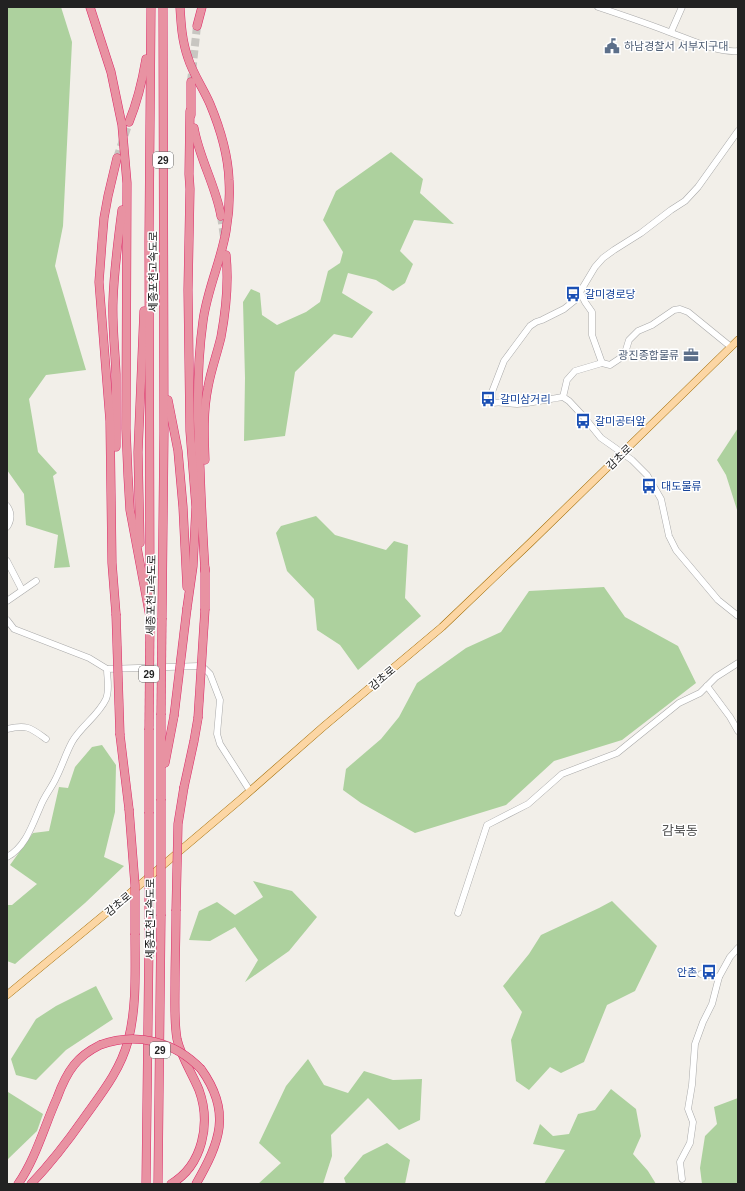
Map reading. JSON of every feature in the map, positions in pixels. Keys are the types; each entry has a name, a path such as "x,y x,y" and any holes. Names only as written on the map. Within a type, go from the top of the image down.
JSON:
{"highway":[{"path":"90,7 111,72 122,125 127,183 126,429 128,476 130,510 150,618"},
{"name":"세종포천고속도로","path":"146,1184 149,941 149,240 151,7"},
{"name":"세종포천고속도로","path":"158,1184 164,382 163,7"},
{"path":"180,7 187,56 210,105 221,134 225,148 229,180 229,206 226,231 206,304 197,380 197,418 205,571"},
{"path":"197,26 202,7"},
{"path":"129,122 138,102 143,81 150,33"},
{"path":"161,785 174,716 193,566 196,506 190,431 188,290 191,82"},
{"path":"190,111 196,141 216,196 221,216"},
{"path":"116,614 112,563 110,421 100,282 104,218 117,158"},
{"path":"31,1184 68,1141 108,1085 122,1059 130,1033 135,987 135,885 130,809 120,735 116,614 116,379 113,338 113,302 118,239 127,183"},
{"path":"141,568 138,452 143,326 149,240"},
{"path":"171,1184 181,1178 197,1155 204,1134 205,1122 202,1099 177,1040 175,1009 178,824 198,718 205,609 205,407 208,387 221,338 225,314 228,270 226,255"},
{"path":"164,382 178,450 183,507 187,608"},
{"path":"18,1184 33,1156 60,1090 73,1066 82,1057 100,1045 124,1039 140,1039 157,1042 183,1054 201,1069 214,1092 220,1112 217,1140 196,1184"}],"main road":[{"name":"감초로","path":"7,994 116,905 442,627 738,340"}],"street":[{"path":"598,7 693,41 720,49 738,51"},
{"path":"671,32 682,7"},
{"path":"738,130 698,187 685,201 671,210 641,234 603,258 595,267 574,301 547,318 530,326 504,361 492,396 492,403 498,401 515,404 563,397 569,400 602,438 632,460 647,475 661,499 668,536 676,550 718,600 738,616"},
{"path":"580,292 592,312 592,335 602,363"},
{"path":"563,397 567,380 575,371 602,363 610,365 625,353 629,340 638,331 652,325 674,310 680,309 688,312 731,347"},
{"path":"7,506 11,513 11,518 7,527"},
{"path":"7,561 22,590"},
{"path":"7,601 36,581"},
{"path":"7,620 14,628 89,658 106,669 199,666 206,669 210,674 220,700 217,734 220,744 250,791"},
{"path":"458,913 487,825 528,804 562,774 617,753 679,704 700,693 716,677 738,663"},
{"path":"7,858 19,847 29,832 56,779 72,741 85,724 93,717 105,700 108,692 106,669"},
{"path":"707,686 730,717 738,731"},
{"path":"7,729 20,726 26,727 33,729 46,739"},
{"path":"682,1179 680,1162 690,1144 693,1122 688,1109 692,1085 695,1044 703,1022 712,1004 719,977 730,957 738,948"},
{"path":"701,974 719,977"}],"green space":[{"path":"7,7 61,7 72,42 63,226 55,266 86,370 46,375 29,399 38,452 57,473 53,476 70,567 54,568 58,535 26,525 24,494 7,470"},
{"path":"391,152 423,179 420,193 454,224 414,220 400,251 413,264 405,283 393,291 376,280 348,273 342,293 373,312 352,338 334,334 295,372 285,436 244,441 245,378 243,302 251,289 260,293 262,315 277,325 306,312 320,302 328,271 340,263 343,252 323,220 336,191"},
{"path":"738,428 738,513 726,475 717,460"},
{"path":"316,516 335,535 386,550 394,541 408,545 405,598 421,616 358,670 340,645 317,630 314,599 287,571 276,533 281,526"},
{"path":"604,587 625,617 678,646 696,683 622,740 554,761 506,805 415,833 361,803 343,790 346,769 381,739 399,717 417,683 466,648 501,632 529,591"},
{"path":"102,745 116,765 115,812 104,857 124,866 85,903 15,964 7,961 7,905 12,905 37,884 10,865 33,833 49,831 59,787 68,788 75,767 92,747"},
{"path":"253,881 292,891 317,917 289,951 245,982 258,960 235,927 210,941 189,940 199,911 217,902 235,915 263,897"},
{"path":"612,901 657,946 635,991 607,1005 584,1062 561,1073 550,1067 529,1090 516,1081 511,1040 522,1012 503,986 529,954 541,935"},
{"path":"96,986 113,1019 66,1050 36,1080 16,1075 11,1059 36,1019 56,1006"},
{"path":"308,1059 324,1085 348,1093 364,1071 393,1080 422,1079 420,1120 399,1130 368,1098 331,1135 332,1156 323,1184 258,1184 281,1163 259,1143 286,1086"},
{"path":"611,1089 636,1109 641,1136 633,1154 648,1171 656,1184 544,1184 565,1150 533,1144 540,1124 553,1136 569,1134 578,1114 595,1110"},
{"path":"8,1092 43,1114 37,1131 7,1160 7,1093"},
{"path":"738,1098 738,1184 702,1184 700,1168 705,1136 717,1124 714,1107"},
{"path":"387,1143 410,1160 405,1184 346,1184 344,1178 363,1155"}],"tunnel":[{"path":"191,82 197,26"},
{"path":"117,158 129,122"},
{"path":"221,216 224,237"}],"place":[{"name":"하남경찰서 서부지구대","path":"612,46"},
{"name":"갈미경로당","path":"573,294"},
{"name":"광진종합물류","path":"691,355"},
{"name":"갈미삼거리","path":"488,399"},
{"name":"갈미공터앞","path":"583,421"},
{"name":"대도물류","path":"649,486"},
{"name":"안촌","path":"709,972"}],"district":[{"name":"감북동","path":"680,830"}]}
